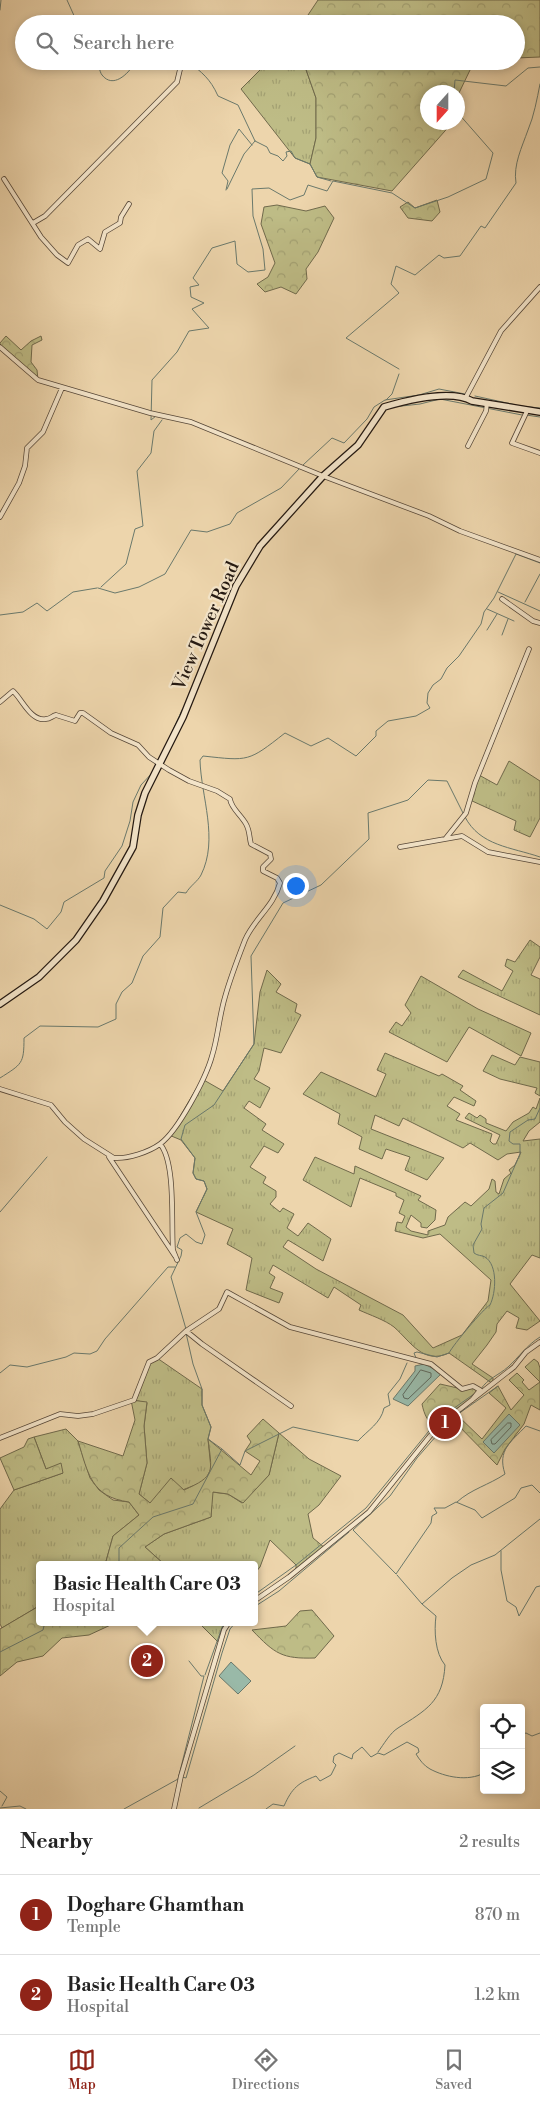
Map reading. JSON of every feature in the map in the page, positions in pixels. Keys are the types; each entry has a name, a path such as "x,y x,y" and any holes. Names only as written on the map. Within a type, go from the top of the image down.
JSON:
{"street":[{"path":"33,223 45,216 146,115 177,82 180,70"},
{"path":"4,179 57,255 68,263 78,245 88,239 100,249 105,232 120,223 121,217 129,204"},
{"path":"466,397 501,331 540,287"},
{"path":"0,347 38,380 152,413 191,422 322,476 429,516 460,531 540,560"},
{"path":"0,517 19,483 25,466 26,448 43,432 62,388"},
{"name":"View Tower Road","path":"0,1004 39,977 76,940 103,901 134,847 138,815 145,793 161,764 205,665 236,586 260,546 322,476 358,445 384,407 437,395 466,397 526,411 540,412"},
{"path":"468,446 486,412 487,403"},
{"path":"526,411 512,443 540,453"},
{"path":"502,599 533,621 540,623"},
{"path":"446,838 466,812 475,783 529,649"},
{"path":"0,702 14,691 25,707 41,719 47,720 56,715 75,721 80,714 84,713 111,732 138,745 161,764 189,781 217,791 230,800 230,805 242,816 250,831 251,844 270,854 271,859 263,866 263,870 277,878 280,883 274,900 260,916 245,940 226,994 208,1068 186,1109 169,1135 160,1144 121,1158 108,1155 84,1139 65,1122 51,1105 0,1089"},
{"path":"400,847 462,836 488,852 540,862"},
{"path":"108,1155 176,1258 171,1229 170,1167 167,1151 160,1144"},
{"path":"0,1438 60,1414 78,1416 93,1414 134,1400 149,1362 157,1358 186,1331 219,1309 227,1292 290,1327 431,1364 462,1389 473,1386 480,1390 472,1400"},
{"path":"186,1331 291,1406"},
{"path":"258,1597 289,1577 369,1512 430,1436 514,1367 526,1352 540,1342"},
{"path":"174,1809 184,1768 226,1626"}],"green space":[{"path":"318,0 540,0 540,57 525,58 525,15 308,15"},
{"path":"260,70 306,70 316,98 316,138 310,164 295,158 241,89"},
{"path":"306,70 470,70 463,85 420,85 420,130 446,130 392,191 317,177 310,164 316,138 316,98"},
{"path":"437,200 440,212 432,221 408,218 400,207 408,202 415,208"},
{"path":"277,205 306,211 325,206 334,218 318,252 306,269 307,279 296,294 281,287 265,292 257,284 268,277 275,263 261,224 264,207"},
{"path":"6,336 21,350 31,341 41,336 42,340 32,345 31,362 37,370 38,380 0,347 0,343"},
{"path":"509,761 540,781 540,818 530,837 514,830 516,821 470,800 479,775 497,785"},
{"path":"530,940 540,947 540,957 531,975 540,979 540,1015 458,977 463,970 502,991 513,971 505,966 507,959 515,962"},
{"path":"267,970 281,984 276,992 297,1004 295,1012 301,1015 281,1053 264,1048 259,1071 254,1079 270,1088 260,1108 249,1101 244,1108 266,1124 262,1130 284,1144 278,1153 264,1146 250,1167 266,1177 263,1183 276,1191 276,1197 270,1204 280,1212 283,1208 294,1214 287,1228 298,1236 308,1223 331,1239 323,1261 288,1240 283,1247 316,1269 403,1315 433,1348 462,1335 488,1301 491,1280 440,1234 423,1238 395,1231 397,1222 402,1223 405,1216 399,1213 404,1200 396,1196 396,1193 360,1178 351,1207 303,1180 315,1157 354,1174 355,1166 421,1196 418,1200 436,1210 435,1220 427,1228 421,1227 421,1223 411,1215 406,1227 411,1231 428,1235 428,1231 445,1225 448,1217 465,1202 471,1206 489,1189 492,1179 495,1181 496,1192 499,1194 504,1179 511,1173 509,1170 515,1165 521,1152 507,1154 498,1160 470,1143 463,1148 403,1118 399,1126 375,1115 371,1129 444,1158 427,1180 405,1170 410,1157 386,1149 382,1159 359,1149 362,1137 338,1124 340,1114 303,1094 321,1072 376,1097 386,1074 377,1070 385,1053 439,1076 442,1074 463,1086 460,1090 476,1101 474,1106 454,1097 447,1106 460,1114 456,1120 492,1134 490,1141 493,1144 496,1144 500,1135 465,1118 469,1113 477,1118 480,1115 486,1119 486,1123 506,1131 513,1122 529,1113 533,1107 536,1109 540,1098 540,1122 529,1131 523,1141 540,1139 540,1258 532,1255 510,1284 540,1321 527,1330 516,1328 519,1318 507,1311 497,1324 496,1332 472,1364 493,1378 493,1384 449,1353 432,1356 418,1350 394,1327 359,1310 361,1305 334,1287 328,1298 273,1265 269,1273 275,1277 270,1288 283,1293 279,1303 246,1290 252,1258 227,1244 233,1229 196,1212 207,1189 204,1181 196,1179 193,1173 195,1158 181,1140 169,1135 202,1079 223,1091 254,1044 260,992"},
{"path":"421,976 478,1009 531,1033 521,1056 469,1027 447,1062 389,1032 396,1022 402,1026 411,1013 405,1005"},
{"path":"492,1055 515,1065 520,1057 540,1062 540,1096 535,1093 537,1088 500,1079 483,1071"},
{"path":"157,1358 202,1389 202,1405 211,1427 208,1439 211,1469 205,1481 150,1503 139,1494 147,1463 144,1426 147,1403 134,1400 149,1362"},
{"path":"534,1359 538,1362 540,1368 540,1382 525,1367"},
{"path":"517,1373 524,1380 522,1382 529,1390 540,1382 540,1410 531,1405 524,1424 505,1449 497,1465 450,1417 438,1428 432,1424 425,1415 422,1404 440,1384 462,1389 473,1386 480,1390 455,1413 482,1439 506,1408 489,1393 498,1386 511,1410 524,1395 509,1380"},
{"path":"131,1400 147,1402 144,1426 147,1463 139,1494 150,1503 171,1478 184,1490 202,1481 207,1476 211,1466 208,1439 251,1475 260,1461 245,1451 251,1442 247,1436 263,1419 279,1433 269,1475 243,1503 228,1494 213,1492 211,1517 164,1534 145,1547 161,1561 106,1561 113,1536 139,1515 129,1502 106,1495 93,1482 78,1441 123,1456 135,1420"},
{"path":"66,1429 78,1441 90,1478 99,1490 113,1500 129,1502 139,1515 113,1536 106,1561 36,1561 36,1608 2,1628 0,1624 0,1509 14,1490 63,1473 46,1469 34,1437"},
{"path":"279,1433 309,1459 341,1476 319,1505 308,1514 313,1538 325,1548 296,1571 296,1565 270,1540 258,1569 258,1561 161,1561 145,1547 164,1534 211,1517 212,1492 228,1494 242,1503 269,1475"},
{"path":"34,1437 46,1469 61,1463 63,1473 14,1490 0,1458 24,1447 28,1439"},
{"path":"36,1608 36,1626 108,1626 89,1635 62,1638 43,1656 17,1662 0,1676 0,1629"},
{"path":"312,1610 334,1636 315,1658 287,1656 273,1650 252,1630 286,1626 300,1611"},
{"path":"202,1626 227,1626 220,1644"}],"water":[{"path":"424,1364 442,1373 408,1406 393,1399 415,1371 415,1366"},
{"path":"509,1414 520,1425 494,1453 483,1442"},
{"path":"231,1662 251,1681 238,1694 219,1676"}],"waterway":[{"path":"0,10 1,0"},
{"path":"67,0 74,15"},
{"path":"455,85 455,80 506,86 528,68 540,67"},
{"path":"100,70 102,75 111,81 124,76 130,70"},
{"path":"198,70 209,80 218,96 238,105 255,141 267,147 270,153 278,156 283,161 287,156 286,152 291,151 295,158 310,164 317,177 331,181"},
{"path":"399,369 346,338 399,293 391,284 396,266 415,275 439,255 444,258 460,256 481,226 485,228 516,183 517,163 532,119 540,84"},
{"path":"156,416 151,420 152,380 177,352 189,331 209,328 192,309 204,303 191,297 190,287 199,285 193,278 212,248 235,241 237,264 248,272 265,270 263,249 253,216 252,189 269,188 290,200 304,195 308,185 327,191 333,181 392,193 415,208 448,197 486,179 493,153 465,121"},
{"path":"226,190 228,181 222,173 230,145 239,129 252,145"},
{"path":"227,189 244,154 255,141"},
{"path":"386,400 392,394 399,374"},
{"path":"303,465 332,438 344,443 367,419 374,407 385,400 419,395 439,389 465,394"},
{"path":"475,396 516,405"},
{"path":"393,407 420,404 440,399 522,415"},
{"path":"520,406 540,408"},
{"path":"526,415 540,417"},
{"path":"101,587 126,564 135,529 143,526 137,471 151,453 154,431 162,420"},
{"path":"98,588 115,593 139,587 165,574 191,530 207,532 230,524 237,513 281,488 300,468"},
{"path":"0,1078 17,1066 22,1058 24,1038 40,1026 98,1027 116,1019 116,1004 122,992 132,983 143,956 160,937 163,908 178,892 186,893 200,877 206,861 209,833 201,774 200,760 203,756 230,759 247,757 263,750 285,733 311,746 328,738 356,756 376,736 376,731 388,721 416,716 430,708 427,703 428,693 459,656 481,624 484,612 494,598 516,554 540,563"},
{"path":"525,602 540,574"},
{"path":"0,615 23,612 37,603 47,611 73,592 97,588"},
{"path":"498,592 540,611"},
{"path":"487,609 514,621"},
{"path":"487,630 497,614"},
{"path":"502,635 508,619"},
{"path":"169,739 182,710"},
{"path":"0,905 34,919 47,929 61,912 64,902 104,878 105,871 122,846 130,821 133,802 141,785 153,772"},
{"path":"186,1329 171,1277 181,1256 182,1250 177,1247 180,1238 186,1234 202,1244 205,1235 196,1212 207,1189 204,1181 196,1179 193,1173 195,1158 181,1139 185,1125 214,1105 254,1044 251,956 283,903 321,885 369,839 368,813 408,800 428,780 447,781 463,813"},
{"path":"465,817 471,827 488,840 507,848 540,857"},
{"path":"416,1358 414,1353 417,1352 437,1357 449,1353 469,1327 490,1305 494,1294 494,1273 489,1261 485,1257 474,1253 473,1245 482,1229 484,1208 503,1193 520,1154 520,1144 513,1144 509,1141 510,1132 528,1120 535,1119 540,1108"},
{"path":"0,1212 47,1157"},
{"path":"0,1373 10,1365 27,1367 66,1357 74,1353 90,1354 97,1351 105,1339 168,1267 175,1267"},
{"path":"119,1561 119,1548 153,1517 193,1504 222,1449 208,1439 211,1427 202,1405 202,1389 193,1364 186,1333"},
{"path":"481,1389 540,1337"},
{"path":"222,1449 240,1465 245,1451 293,1427 358,1441 377,1422 384,1408 390,1405 388,1394 400,1379 407,1363"},
{"path":"498,1386 451,1419 417,1458 390,1496 353,1530 396,1574 431,1523 432,1516 437,1513 434,1508 445,1508 456,1502 475,1510 482,1518 515,1498 521,1488 532,1485 540,1493"},
{"path":"258,1592 296,1565 366,1508 433,1426 474,1394"},
{"path":"457,1502 505,1474 503,1466 504,1452 526,1426 540,1431"},
{"path":"397,1575 422,1604 452,1578 471,1565 495,1555 540,1519"},
{"path":"258,1604 279,1591 349,1532"},
{"path":"501,1551 501,1570 507,1601 516,1607 519,1616 536,1587 540,1586"},
{"path":"378,1752 395,1730 417,1716 431,1704 437,1696 444,1678 445,1665 439,1654 436,1642 436,1616 422,1604"},
{"path":"0,1652 43,1630 44,1626"},
{"path":"205,1675 223,1626"},
{"path":"182,1777 186,1778 222,1653 233,1626"},
{"path":"124,1809 178,1779 204,1676 201,1676 189,1661"},
{"path":"525,1733 532,1736 540,1733"},
{"path":"266,1809 273,1804 284,1806 293,1790 305,1781 316,1776 320,1781 331,1775 336,1765 333,1762 334,1756 339,1753 352,1759 353,1754 362,1747 371,1757 378,1753 384,1755 407,1742 418,1748 419,1752 416,1754 420,1760 428,1768 436,1772 464,1778 480,1775"},
{"path":"199,1808 254,1775 295,1746"},
{"path":"0,1791 7,1797 2,1806"},
{"path":"0,1808 20,1806 26,1809"}],"place":[{"name":"Doghare Ghamthan","path":"445,1423"},
{"name":"Basic Health Care 03","path":"147,1661"}]}
